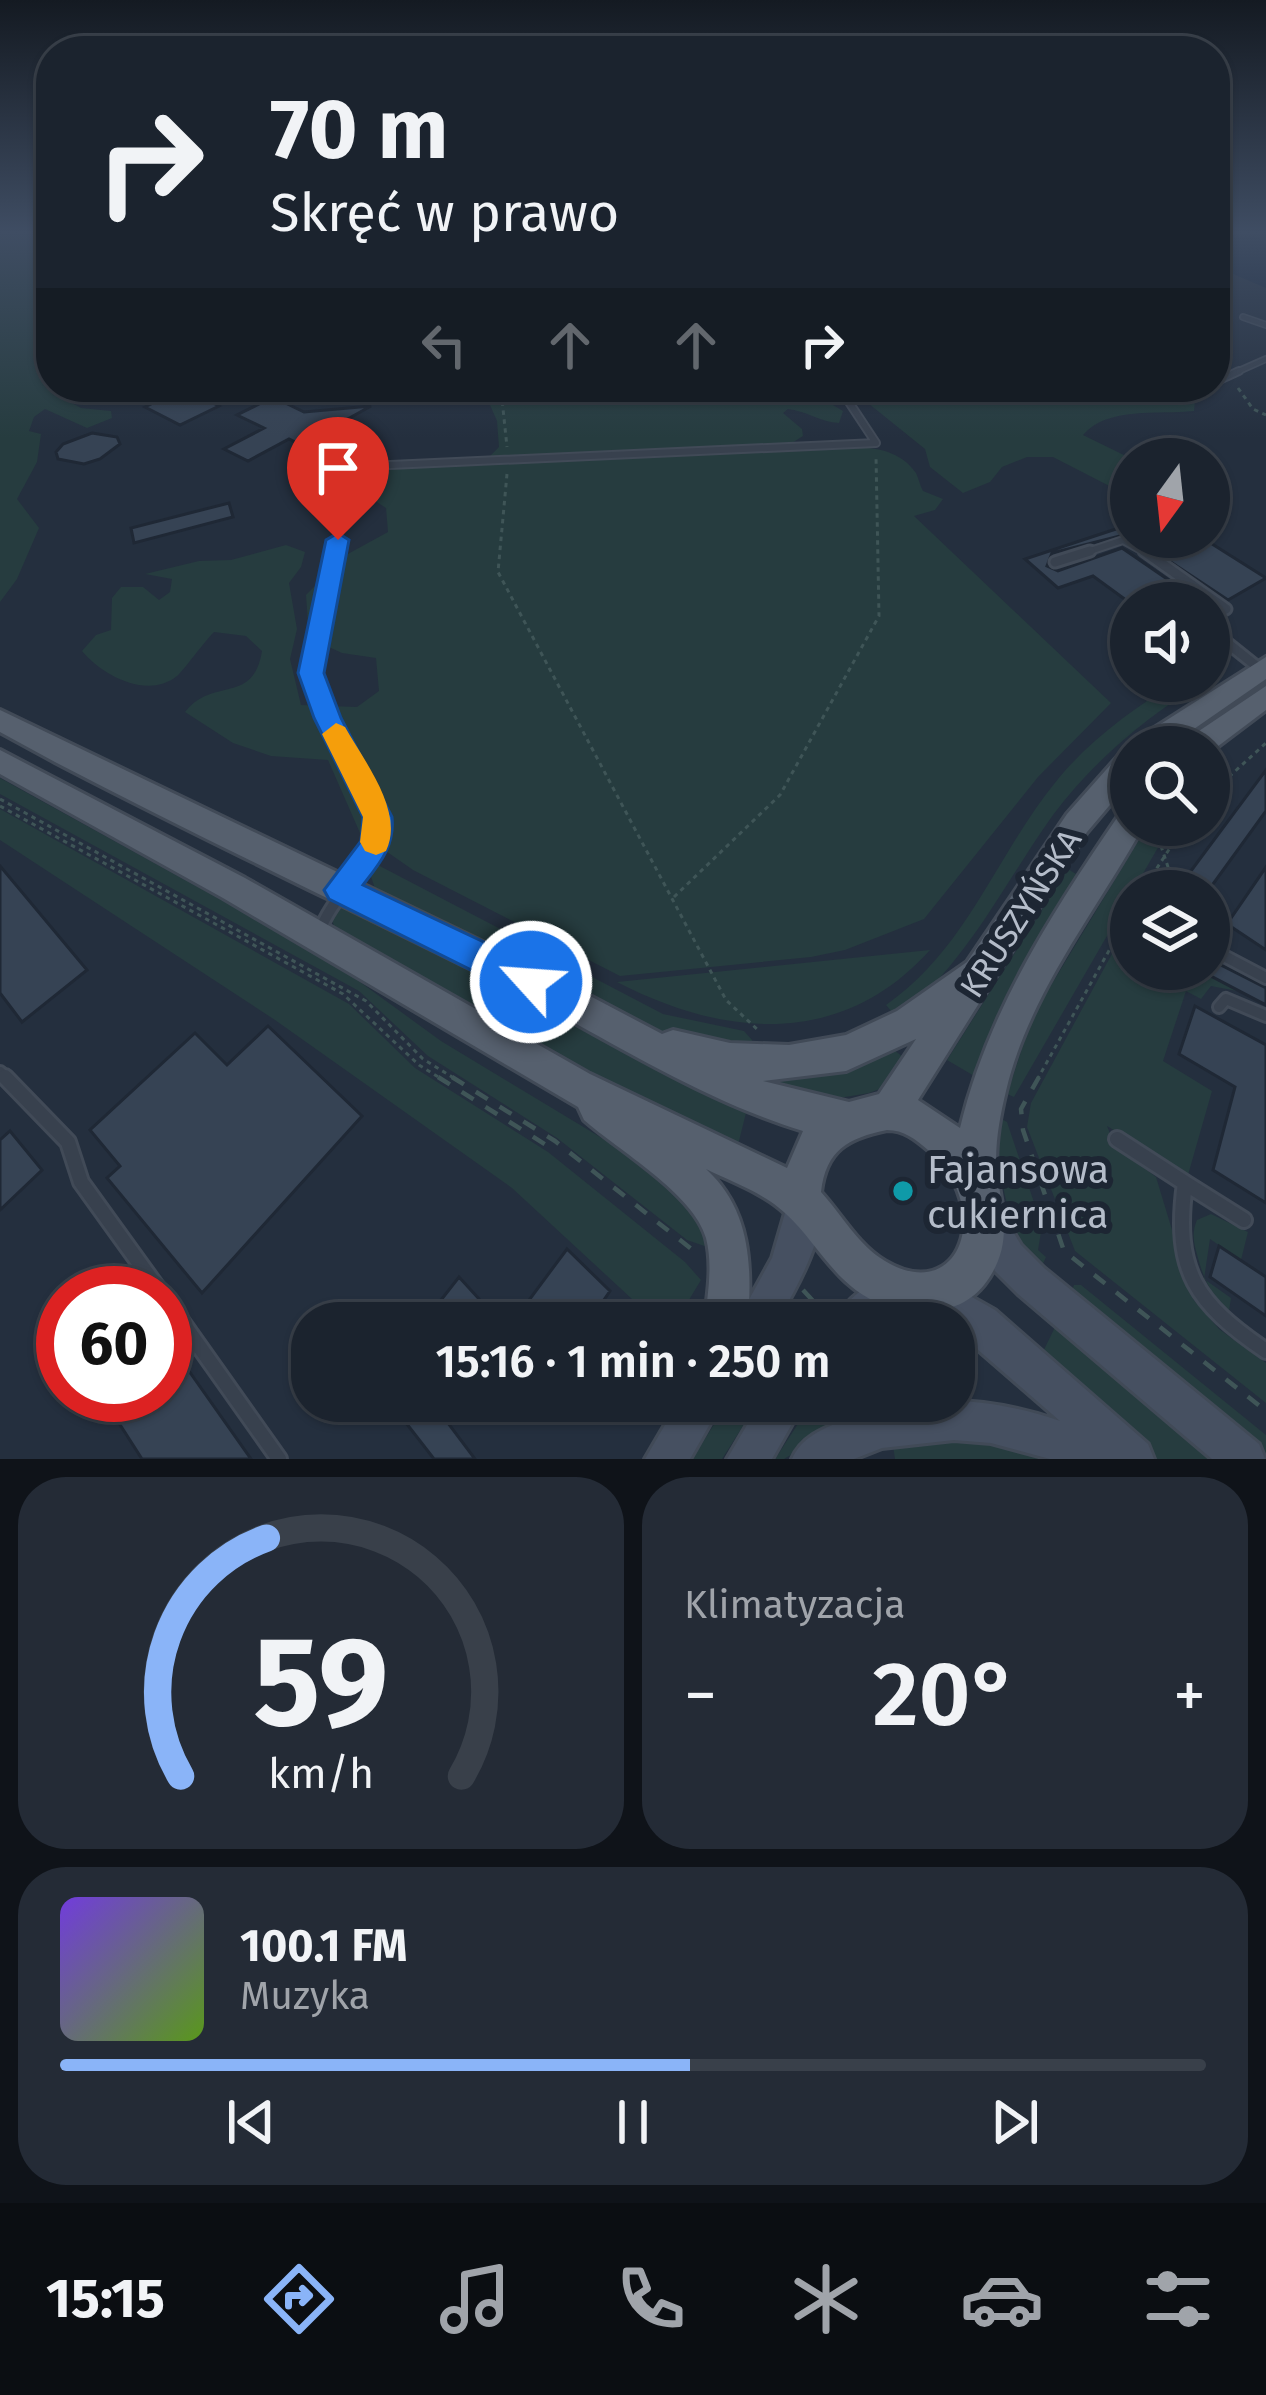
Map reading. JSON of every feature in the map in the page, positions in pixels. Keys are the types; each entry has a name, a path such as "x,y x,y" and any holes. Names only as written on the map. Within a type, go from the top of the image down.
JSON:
{"main road":[{"path":"1182,726 1264,677"},
{"path":"1217,726 1264,677"},
{"path":"0,720 628,1032 720,1083 807,1112 850,1120"},
{"path":"0,761 320,937 577,1087 779,1184 803,1200 850,1261 981,1324 1133,1459"},
{"name":"KRUSZYŃSKA","path":"890,1110 1077,823 1110,784"},
{"name":"KRUSZYŃSKA","path":"978,1174 978,1130 1012,1022 1116,846"},
{"path":"628,1032 728,1061 818,1059 889,1036 983,969"},
{"path":"577,1087 638,1145 686,1174 712,1201 733,1259 728,1302"},
{"path":"767,1302 789,1265 804,1172 814,1148 850,1120 890,1110 943,1135 978,1174 987,1222 1008,1258 1030,1281 1244,1459"},
{"path":"892,1302 912,1291 958,1280 973,1264 987,1222"},
{"path":"813,1459 883,1426 947,1418 1014,1426 1097,1459"},
{"path":"666,1459 690,1422"},
{"path":"748,1459 771,1422"}],"lane":[{"path":"1243,317 1266,313"},
{"path":"1243,317 1266,325"},
{"path":"1230,378 1266,359"},
{"path":"320,937 326,908 374,847 379,832 377,817 327,718 311,673 311,655 352,473 347,466 876,443 870,426 851,402"},
{"path":"1055,562 1123,540 1133,543 1226,609 1213,613 1210,629 1264,677"},
{"path":"1230,959 1266,978"},
{"path":"1219,1007 1226,999 1237,1000 1266,1016"},
{"path":"0,1072 68,1142 81,1182 142,1266"},
{"path":"1117,1138 1244,1220"},
{"path":"1185,1183 1182,1233 1198,1288 1214,1313 1266,1351"},
{"path":"192,1336 279,1459"}],"path":[{"path":"1230,314 1243,317"},
{"path":"1230,378 1252,408 1266,415"},
{"path":"502,402 509,460 498,572 726,1000 759,1031"},
{"path":"673,898 780,795 879,616 876,443"},
{"path":"1230,776 1266,743"},
{"path":"0,803 343,994 419,1065 551,1148"},
{"path":"0,803 366,1001 423,1059 555,1141 706,1260"},
{"path":"1161,846 1170,870"},
{"path":"1155,870 1171,846"},
{"path":"1110,949 1021,1109 1022,1130 1064,1251 1266,1411"}],"green space":[{"path":"0,301 36,301 36,402 70,402 111,411 112,418 87,428 45,409 34,417 29,431 41,434 37,462 17,499 39,528 17,579 0,602"},
{"path":"489,402 828,402 843,411 839,423 788,409 783,413 802,429 803,436 784,448 872,448 904,460 923,491 943,499 935,510 914,516 1111,703 1038,777 924,919 845,950 811,957 620,976 413,870 360,833 328,760 271,756 233,743 185,712 196,701 250,679 262,651 246,636 214,632 177,676 152,686 113,676 82,651 96,635 111,630 112,598 121,587 143,587 159,600 170,592 172,579 145,574 199,561 231,560 286,545 305,552 289,583 297,629 290,659 301,705 357,707 379,691 376,658 342,653 309,638 306,595 346,555 388,532 386,508 371,498 358,473 400,460 486,460 499,447 497,421"},
{"path":"867,402 1195,402 1194,411 1120,416 1083,435 1110,448 1110,486 1053,457 1027,457 1002,467 990,482 963,493 930,467 925,449"},
{"path":"1146,702 1172,702 1141,726 1114,725"},
{"path":"1110,728 1110,753 1053,815 943,974 897,1018 886,1005 939,956 1036,808 1085,750"},
{"path":"0,778 327,958 441,1041 673,1181 688,1192 713,1249 687,1240 557,1138 428,1056 359,991 0,794"},
{"path":"0,809 349,1004 415,1068 548,1152 685,1262 701,1280 688,1302 630,1302 512,1188 275,1020 0,840"},
{"path":"1135,846 1159,846 1145,870 1121,870"},
{"path":"374,863 663,1014 744,1031 752,1040 752,1053 657,1031 376,891 370,874"},
{"path":"1068,869 1076,874 1006,995 976,1077 947,1060"},
{"path":"1110,888 1110,931 1014,1097 1007,1094 1033,1015"},
{"path":"337,904 748,1105 738,1145 571,1065 334,926"},
{"path":"930,950 896,982 859,1004 821,1018 781,1024 699,1014 617,982"},
{"path":"1110,957 1110,990 1208,990 1201,999 1186,991 1163,1061 1212,1091 1188,1175 1107,1126 1115,1146 1156,1177 1193,1299 1219,1329 1266,1363 1266,1403 1075,1251 1027,1127 1031,1103"},
{"path":"890,1047 907,1060 885,1087 869,1093 827,1100 767,1089 768,1074"},
{"path":"998,1117 1007,1122 1042,1226 1038,1250 1046,1257 1040,1270 1011,1217 999,1158"},
{"path":"1211,1214 1248,1232 1241,1260 1210,1239 1204,1276 1194,1230 1197,1220"},
{"path":"1206,1281 1231,1298 1229,1311 1266,1341 1242,1324 1223,1306"},
{"path":"1074,1285 1081,1285 1266,1435 1266,1456 1070,1295"},
{"path":"1057,1323 1218,1459 1152,1459 1039,1360"},
{"path":"716,1422 746,1422 722,1459 692,1459"},
{"path":"799,1422 844,1422 784,1459 775,1459"},
{"path":"945,1431 1070,1459 895,1459 892,1439"}],"building":[{"path":"155,402 219,406 180,425 145,407"},
{"path":"263,402 283,402 304,412 371,406 301,445 289,439 248,461 224,449 264,428 237,415"},
{"path":"92,433 117,437 120,444 84,464 58,459 56,452 63,444"},
{"path":"229,503 233,517 134,543 131,528"},
{"path":"1110,531 1110,538 1052,553 1047,566 1058,571 1110,552 1110,558 1137,558 1171,582 1110,582 1110,588 1093,576 1058,588 1025,559"},
{"path":"1230,555 1266,578 1230,599 1230,582 1201,582 1165,558"},
{"path":"1266,770 1266,811 1223,870 1192,870 1209,846 1230,846 1230,818"},
{"path":"0,866 87,970 22,1022 0,993"},
{"path":"1266,867 1266,950 1230,926"},
{"path":"1230,970 1266,988 1266,1005 1230,986"},
{"path":"1195,1006 1266,1045 1266,1203 1213,1170 1235,1087 1179,1054"},
{"path":"268,1026 362,1116 202,1293 192,1281 192,1266 180,1266 107,1178 120,1166 90,1130 195,1033 227,1065"},
{"path":"10,1131 42,1170 0,1210 0,1140"},
{"path":"1219,1246 1266,1277 1266,1316 1210,1277"},
{"path":"567,1249 610,1291 602,1302 528,1302"},
{"path":"459,1277 480,1300 478,1302 439,1302"},
{"path":"192,1375 251,1459 142,1459 118,1422 192,1422"},
{"path":"405,1422 447,1422 475,1459 434,1459"}],"slow traffic":[{"path":"336,734 377,817 376,842"}],"place":[{"name":"Fajansowa cukiernica","path":"903,1191"}],"route":[{"path":"338,540 311,673 327,718 377,817 379,832 374,847 340,890 531,982"}]}
